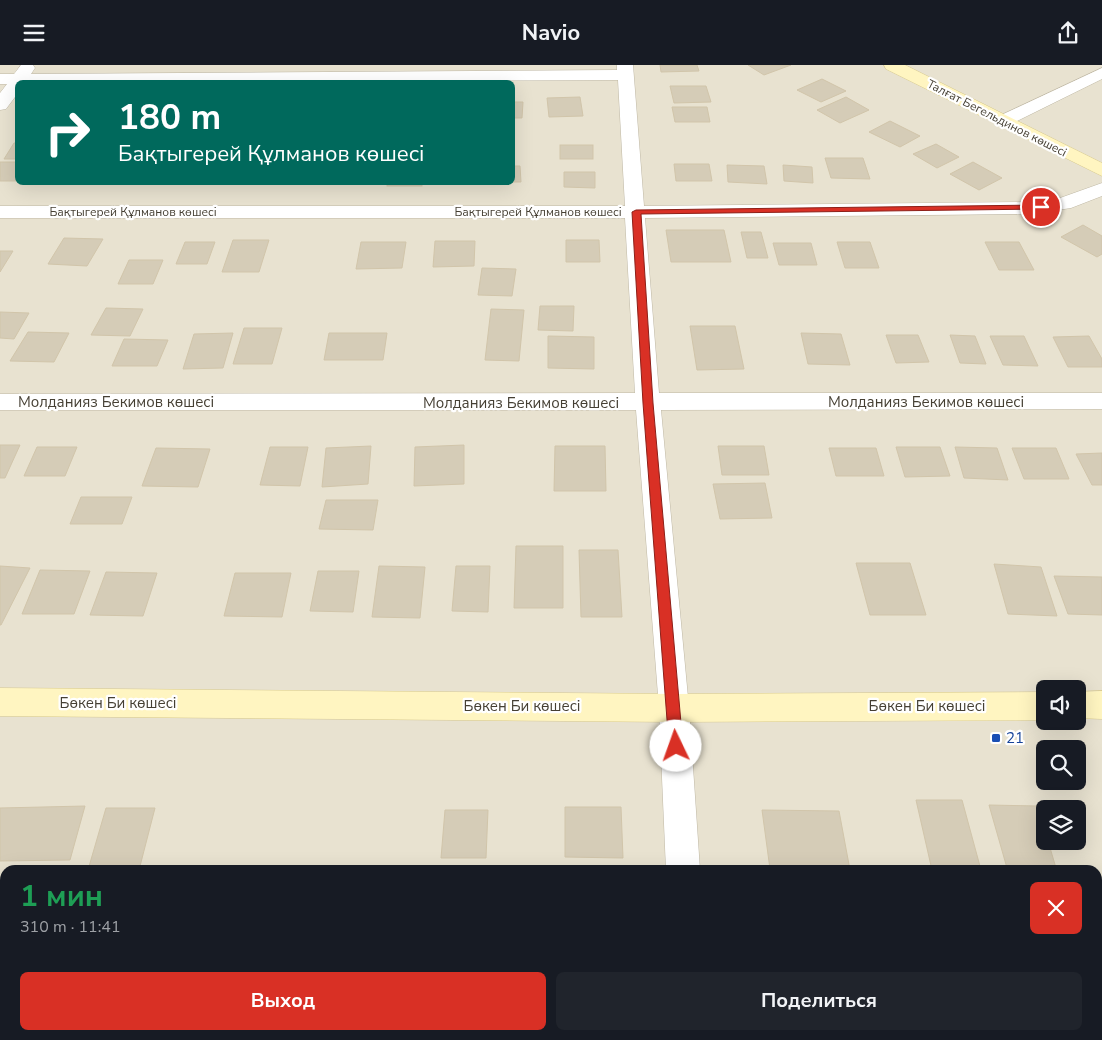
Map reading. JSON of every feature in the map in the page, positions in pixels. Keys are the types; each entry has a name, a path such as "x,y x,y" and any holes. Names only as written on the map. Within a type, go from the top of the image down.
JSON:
{"street":[{"name":"Талғат Бегельдинов көшесі","path":"892,65 1102,170"},
{"path":"0,79 24,72 626,70 648,403 674,708 684,865"},
{"path":"1003,121 1102,73"},
{"path":"0,105 15,84"},
{"name":"Бақтыгерей Құлманов көшесі","path":"0,212 636,212 1030,208 1064,204 1102,189"},
{"name":"Молданияз Бекимов көшесі","path":"0,402 648,403 1102,401"},
{"name":"Бөкен Би көшесі","path":"0,702 674,708 1036,705"},
{"path":"1086,705 1102,705"}],"shaded area":[{"path":"0,65 1102,65 1102,865 0,865"}],"building":[{"path":"660,65 697,65 699,71 661,72"},
{"path":"748,65 791,65 764,75"},
{"path":"822,79 846,91 821,102 797,90"},
{"path":"670,86 706,86 711,102 674,103"},
{"path":"580,97 583,116 549,117 547,98"},
{"path":"846,97 869,110 840,123 817,110"},
{"path":"515,102 523,102 522,118 515,118"},
{"path":"672,107 707,107 710,122 675,122"},
{"path":"890,121 920,136 900,147 869,132"},
{"path":"14,143 15,143 15,159 4,159"},
{"path":"936,144 959,157 937,168 913,154"},
{"path":"560,145 593,145 593,159 560,159"},
{"path":"825,158 863,158 870,179 831,178"},
{"path":"0,162 15,162 15,181 0,181"},
{"path":"973,162 1002,178 979,190 950,174"},
{"path":"674,164 709,164 712,181 676,181"},
{"path":"727,165 764,166 767,184 728,182"},
{"path":"783,165 812,167 813,183 784,181"},
{"path":"515,166 520,166 521,182 515,182"},
{"path":"564,172 595,172 595,188 564,187"},
{"path":"387,185 422,185 422,186"},
{"path":"1083,225 1102,236 1102,254 1097,257 1061,237"},
{"path":"666,230 724,230 731,262 671,262"},
{"path":"741,232 761,232 768,258 747,258"},
{"path":"64,238 103,239 87,266 48,264"},
{"path":"233,240 269,240 259,272 222,272"},
{"path":"566,240 599,240 600,262 566,262"},
{"path":"435,241 475,241 474,266 433,267"},
{"path":"185,242 215,242 207,264 176,264"},
{"path":"361,242 406,242 402,268 356,269"},
{"path":"837,242 870,242 879,268 845,268"},
{"path":"985,242 1019,242 1034,270 999,270"},
{"path":"773,243 811,243 817,265 779,265"},
{"path":"0,251 13,251 0,272"},
{"path":"129,260 163,260 153,284 118,284"},
{"path":"482,268 516,269 512,296 478,295"},
{"path":"540,306 574,306 573,331 538,330"},
{"path":"106,308 143,309 130,336 91,335"},
{"path":"491,309 524,310 519,361 485,360"},
{"path":"0,312 29,313 14,339 0,338"},
{"path":"690,326 735,326 744,369 697,370"},
{"path":"244,328 282,328 272,364 233,364"},
{"path":"28,332 69,333 54,362 10,361"},
{"path":"233,333 223,368 183,369 194,334"},
{"path":"329,333 387,333 383,360 324,360"},
{"path":"801,333 841,334 850,365 808,364"},
{"path":"886,335 918,335 929,362 896,363"},
{"path":"950,335 975,336 986,364 960,363"},
{"path":"548,336 594,337 594,369 548,368"},
{"path":"990,336 1024,336 1038,366 1003,365"},
{"path":"1089,336 1102,359 1102,367 1068,367 1053,337"},
{"path":"124,339 168,340 157,366 112,366"},
{"path":"0,445 20,445 5,478 0,478"},
{"path":"464,445 464,484 414,486 415,447"},
{"path":"371,446 368,484 322,487 326,448"},
{"path":"555,446 605,446 606,491 554,491"},
{"path":"718,446 764,446 769,475 722,475"},
{"path":"37,447 77,447 65,476 24,476"},
{"path":"270,447 308,447 300,486 260,485"},
{"path":"896,447 940,447 950,476 905,477"},
{"path":"955,447 997,448 1008,480 964,478"},
{"path":"156,448 210,449 198,487 142,486"},
{"path":"829,448 876,448 884,476 836,476"},
{"path":"1012,448 1056,448 1069,479 1024,479"},
{"path":"1102,453 1102,485 1092,485 1076,454"},
{"path":"765,483 772,518 720,519 713,484"},
{"path":"81,497 132,497 122,524 70,524"},
{"path":"326,500 378,500 373,530 319,529"},
{"path":"516,546 563,546 563,608 514,608"},
{"path":"579,550 618,550 622,617 581,617"},
{"path":"856,563 910,563 926,615 870,615"},
{"path":"994,564 1041,567 1057,616 1008,614"},
{"path":"0,566 30,568 1,625 0,625"},
{"path":"379,566 425,567 420,618 372,617"},
{"path":"456,566 490,566 488,612 452,611"},
{"path":"40,570 90,571 74,614 22,614"},
{"path":"318,571 359,571 353,612 310,611"},
{"path":"106,572 157,573 143,616 90,615"},
{"path":"235,573 291,573 282,617 224,616"},
{"path":"1054,576 1102,577 1102,615 1068,614"},
{"path":"916,800 962,800 980,865 931,865"},
{"path":"989,805 1036,806 1036,850 1051,850 1055,865 1006,865"},
{"path":"85,806 70,860 0,861 0,808"},
{"path":"565,807 621,807 623,858 565,857"},
{"path":"106,808 155,808 140,865 89,865"},
{"path":"445,810 488,810 486,858 441,858"},
{"path":"762,810 839,811 849,865 769,865"}],"place":[{"name":"21","path":"996,738"}],"route":[{"path":"676,746 648,403 636,212 1041,207"}]}
